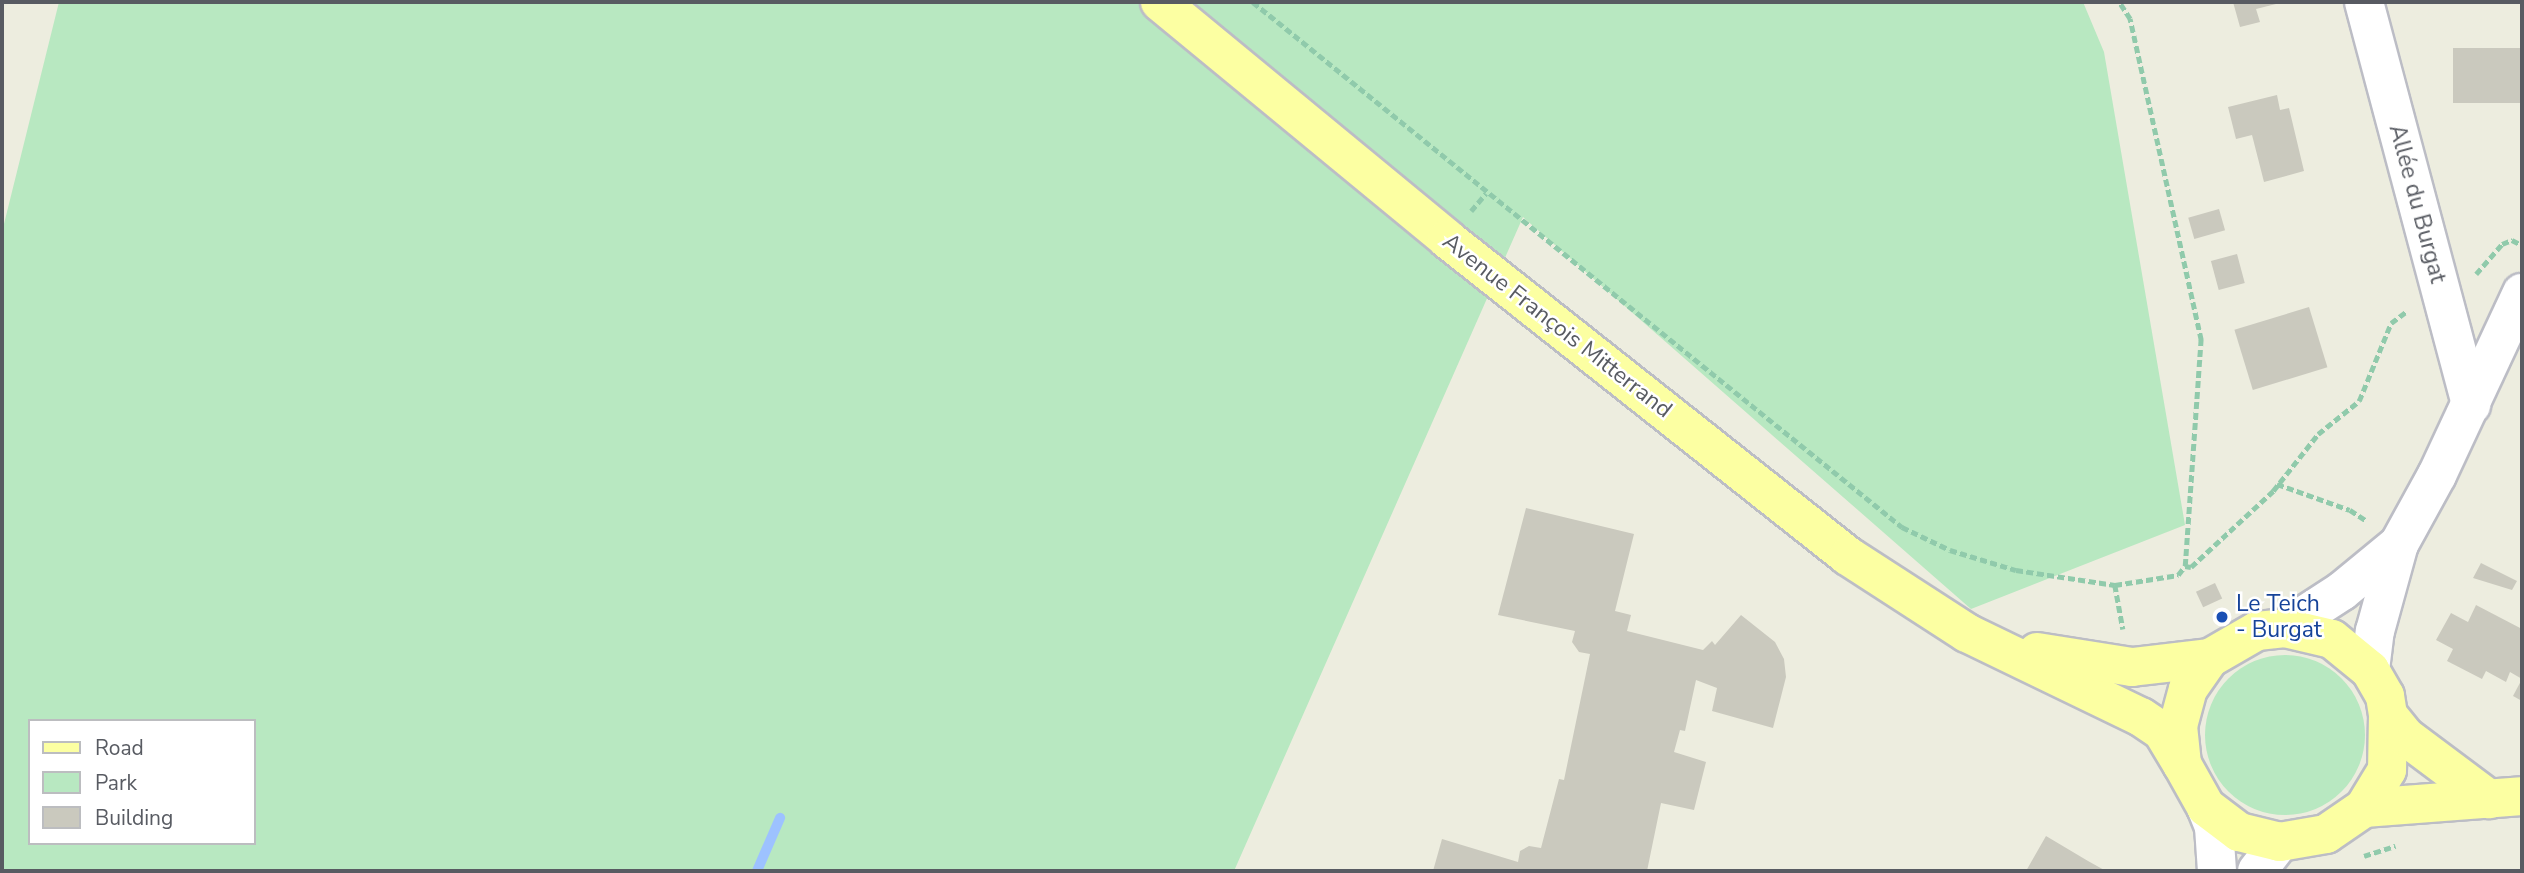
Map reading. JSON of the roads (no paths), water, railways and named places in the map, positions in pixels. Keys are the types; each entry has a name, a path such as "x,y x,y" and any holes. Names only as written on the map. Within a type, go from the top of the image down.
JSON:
{"main road":[{"name":"Avenue François Mitterrand","path":"1160,2 1447,239 1848,556 1967,633 2141,717 2162,731 2182,764"},
{"path":"2284,628 2332,639 2370,670 2385,696 2388,715 2387,770 2364,808 2326,834 2268,857 2206,807 2182,764 2178,726 2188,689 2210,658 2257,631 2284,628"},
{"name":"Avenue François Mitterrand","path":"1967,633 2051,656 2132,667 2210,658"},
{"path":"2388,715 2406,737 2506,797"},
{"path":"2364,808 2506,797"}],"street":[{"name":"Allée du Burgat","path":"2364,2 2471,405"},
{"path":"2370,670 2375,631 2399,544 2471,405 2522,293"},
{"path":"2284,628 2342,591 2399,544"},
{"path":"2206,807 2214,827 2217,871"}],"waterway":[{"path":"757,871 780,818"}],"place":[{"name":"Le Teich - Burgat","path":"2222,617"}]}
